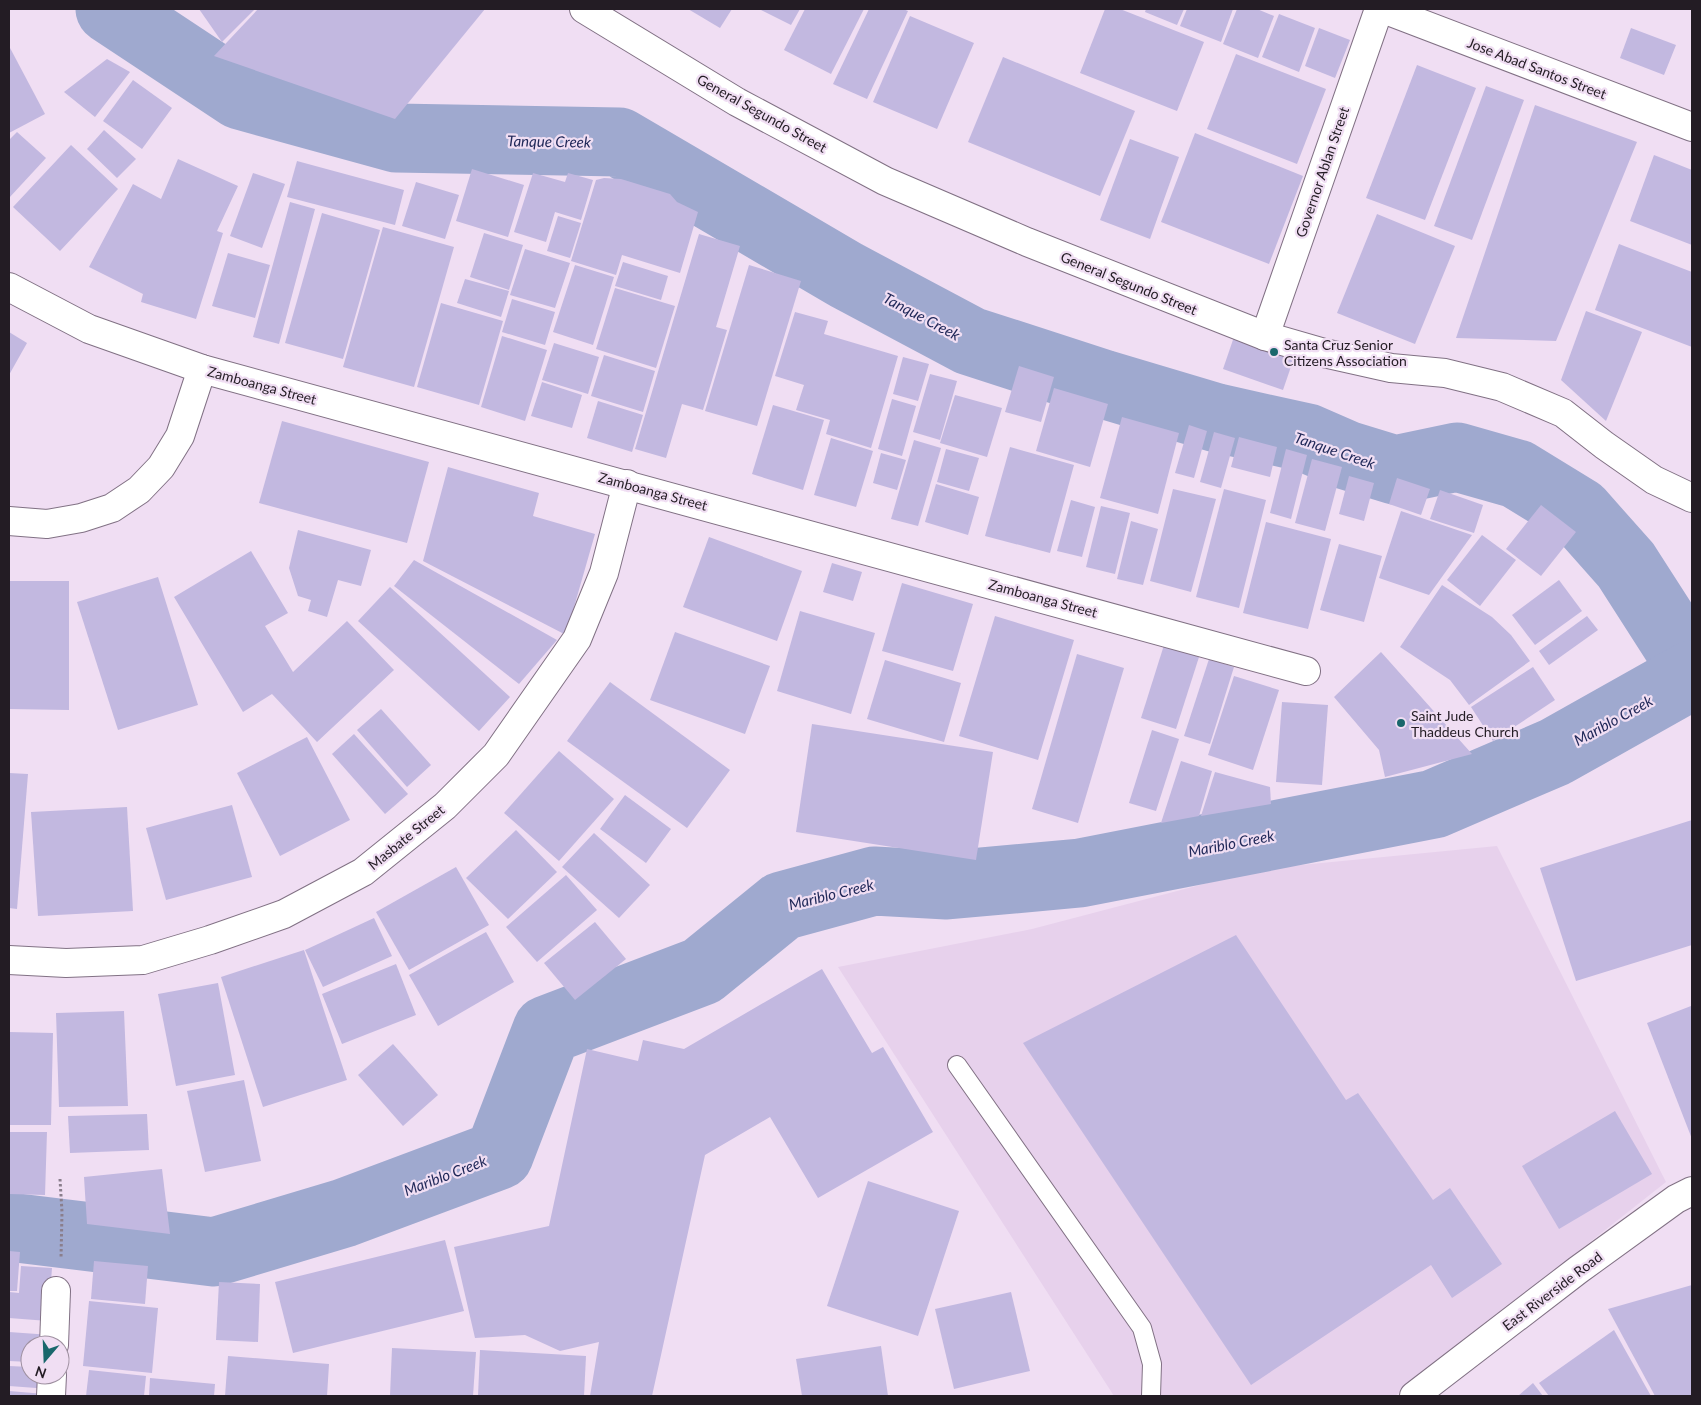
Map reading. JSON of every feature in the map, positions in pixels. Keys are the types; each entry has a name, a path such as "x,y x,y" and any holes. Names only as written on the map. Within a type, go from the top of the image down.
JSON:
{"street":[{"name":"General Segundo Street","path":"584,9 737,102 885,180 1027,242 1264,336 1372,364 1391,368 1445,373 1502,387 1563,413 1654,480 1692,498"},
{"name":"Governor Ablan Street","path":"1264,336 1381,9"},
{"name":"Jose Abad Santos Street","path":"1381,9 1692,127"},
{"name":"Zamboanga Street","path":"9,287 90,329 202,369 1306,671"},
{"path":"9,521 47,524 81,518 112,508 139,490 161,467 180,436 202,369"},
{"name":"Masbate Street","path":"9,960 66,963 143,960 210,940 284,914 363,872 445,806 496,755 577,639 604,573 627,484"},
{"name":"East Riverside Road","path":"1414,1396 1578,1270 1676,1199 1692,1191"},
{"path":"54,1335 56,1291"}],"lane":[{"path":"957,1065 1142,1328 1152,1364 1151,1396"}],"path":[{"path":"60,1179 62,1212 61,1261"}],"shaded area":[{"path":"1497,846 1666,1182 1395,1396 1114,1396 838,967 1032,929 1261,869"}],"building":[{"path":"199,9 255,9 222,42"},
{"path":"258,9 485,9 395,119 214,56"},
{"path":"688,9 732,9 720,28"},
{"path":"759,9 800,9 791,25"},
{"path":"805,9 864,9 831,74 784,50"},
{"path":"869,9 903,9 908,11 867,99 833,84"},
{"path":"1105,9 1120,9 1204,42 1177,111 1080,73"},
{"path":"1146,9 1184,9 1177,25 1145,12"},
{"path":"1187,9 1233,9 1221,42 1180,26"},
{"path":"1237,9 1257,9 1274,16 1258,58 1223,44"},
{"path":"1279,14 1315,28 1299,72 1262,57"},
{"path":"910,16 974,43 937,129 873,102"},
{"path":"1319,28 1350,40 1335,78 1305,66"},
{"path":"1631,28 1676,45 1664,75 1620,58"},
{"path":"9,46 45,114 9,133"},
{"path":"1236,54 1326,89 1297,164 1207,129"},
{"path":"1003,57 1135,111 1100,196 968,142"},
{"path":"107,59 130,72 95,117 64,92"},
{"path":"1417,65 1476,88 1425,220 1366,198"},
{"path":"133,80 172,108 142,149 103,121"},
{"path":"1486,86 1524,100 1472,240 1434,226"},
{"path":"1535,105 1637,142 1556,341 1456,338"},
{"path":"104,130 136,159 117,178 87,149"},
{"path":"17,132 46,158 9,198 9,140"},
{"path":"1195,133 1303,176 1269,264 1161,222"},
{"path":"1130,139 1179,157 1150,239 1100,220"},
{"path":"71,145 118,189 60,251 13,207"},
{"path":"1654,155 1692,170 1692,245 1630,221"},
{"path":"178,159 238,186 217,231 223,233 196,319 141,302 143,294 89,267 133,184 161,199"},
{"path":"297,161 404,190 395,225 287,197"},
{"path":"472,169 524,185 508,237 456,221"},
{"path":"253,173 285,184 262,248 230,236"},
{"path":"533,173 565,182 568,173 593,180 581,220 555,212 546,242 514,232"},
{"path":"604,178 621,179 670,194 677,202 698,212 680,273 622,255 616,275 571,261 596,180"},
{"path":"416,182 459,195 445,239 402,226"},
{"path":"290,202 315,209 279,344 253,337"},
{"path":"322,213 380,230 343,359 285,343"},
{"path":"1377,214 1455,246 1415,344 1337,313"},
{"path":"558,216 581,223 570,258 547,251"},
{"path":"383,227 454,247 414,387 343,367"},
{"path":"484,233 523,245 509,290 470,277"},
{"path":"699,234 740,246 716,327 727,330 703,410 682,404 666,458 635,449"},
{"path":"1619,244 1692,272 1692,347 1595,310"},
{"path":"525,249 570,263 555,308 510,295"},
{"path":"228,253 270,265 255,318 212,306"},
{"path":"623,262 668,276 661,300 615,286"},
{"path":"575,265 614,277 593,345 553,332"},
{"path":"749,265 801,281 757,426 705,411"},
{"path":"465,279 509,291 501,317 457,303"},
{"path":"615,288 675,306 656,368 596,349"},
{"path":"512,299 555,312 545,345 502,332"},
{"path":"441,303 503,321 479,405 417,387"},
{"path":"1586,311 1642,332 1606,421 1561,380"},
{"path":"795,312 828,321 824,334 898,356 871,448 826,434 830,420 796,410 804,385 775,376"},
{"path":"1236,331 1296,352 1283,390 1223,369"},
{"path":"9,332 27,343 9,375"},
{"path":"502,336 547,350 525,421 481,407"},
{"path":"554,343 599,357 588,394 542,380"},
{"path":"604,355 655,371 643,412 591,396"},
{"path":"903,357 929,364 918,401 893,394"},
{"path":"1019,366 1054,377 1041,422 1005,412"},
{"path":"930,374 957,381 940,440 913,432"},
{"path":"542,382 582,395 572,428 531,416"},
{"path":"1054,388 1108,404 1090,467 1036,451"},
{"path":"955,395 1002,408 987,457 940,443"},
{"path":"892,399 916,406 902,456 878,449"},
{"path":"598,401 643,415 632,452 587,438"},
{"path":"773,405 824,420 803,490 752,474"},
{"path":"1122,417 1179,433 1158,514 1100,498"},
{"path":"282,421 429,462 407,543 259,503"},
{"path":"1189,425 1207,431 1194,478 1175,473"},
{"path":"1214,432 1235,438 1221,488 1200,482"},
{"path":"1239,437 1277,447 1270,477 1231,467"},
{"path":"831,438 873,451 856,507 814,495"},
{"path":"914,440 941,448 918,526 891,519"},
{"path":"1010,447 1074,465 1050,553 985,536"},
{"path":"946,449 979,458 969,491 937,482"},
{"path":"1286,449 1307,455 1291,519 1270,513"},
{"path":"881,453 906,460 897,490 873,483"},
{"path":"1312,459 1342,467 1325,531 1295,523"},
{"path":"448,467 539,493 533,516 595,534 566,635 423,561"},
{"path":"1349,476 1374,483 1364,521 1339,514"},
{"path":"1397,478 1430,489 1421,515 1389,504"},
{"path":"936,484 979,497 968,535 925,522"},
{"path":"1173,489 1216,499 1191,592 1150,581"},
{"path":"1224,489 1266,500 1239,608 1196,597"},
{"path":"1440,490 1483,505 1474,533 1430,519"},
{"path":"1071,500 1095,507 1082,557 1057,551"},
{"path":"1541,505 1576,532 1541,576 1506,549"},
{"path":"1101,506 1130,513 1115,574 1086,567"},
{"path":"1401,511 1472,535 1429,595 1379,578"},
{"path":"1131,521 1158,529 1143,585 1117,579"},
{"path":"1266,522 1331,539 1308,629 1243,613"},
{"path":"298,530 371,550 361,586 338,580 327,617 308,611 311,600 298,596 289,568"},
{"path":"1482,535 1516,560 1480,606 1447,580"},
{"path":"709,537 802,571 777,641 683,607"},
{"path":"1339,544 1382,556 1364,622 1320,610"},
{"path":"251,551 288,613 265,626 293,672 347,621 394,670 317,742 272,694 243,712 174,597"},
{"path":"414,560 557,640 519,684 394,586"},
{"path":"832,563 862,572 853,601 823,592"},
{"path":"158,577 198,705 118,730 77,602"},
{"path":"1559,580 1582,611 1535,645 1512,615"},
{"path":"9,581 69,581 69,710 9,709"},
{"path":"902,583 973,604 953,671 882,651"},
{"path":"1442,585 1492,617 1511,635 1530,661 1469,705 1450,680 1400,647"},
{"path":"390,587 510,697 479,731 358,621"},
{"path":"800,611 875,633 851,714 777,691"},
{"path":"995,616 1074,640 1038,760 959,736"},
{"path":"1587,616 1598,630 1549,665 1539,651"},
{"path":"675,632 770,666 745,734 650,700"},
{"path":"1164,645 1199,657 1176,729 1141,718"},
{"name":"Saint Jude Thaddeus Church","path":"1381,652 1472,754 1385,777 1379,750 1334,697"},
{"path":"1077,654 1124,668 1078,823 1032,809"},
{"path":"1209,659 1234,667 1210,744 1184,736"},
{"path":"885,660 961,683 944,742 867,719"},
{"path":"1533,667 1555,700 1493,741 1471,707"},
{"path":"1234,676 1279,690 1253,770 1208,755"},
{"path":"610,682 730,770 687,828 567,741"},
{"path":"1282,702 1328,705 1322,785 1276,782"},
{"path":"381,709 431,765 407,787 357,730"},
{"path":"812,724 993,752 976,860 796,832"},
{"path":"1152,730 1179,739 1156,811 1129,803"},
{"path":"354,734 408,794 385,814 332,754"},
{"path":"307,737 350,820 280,856 237,773"},
{"path":"559,751 614,799 559,861 504,813"},
{"path":"1181,761 1212,771 1199,816 1161,823"},
{"path":"1215,772 1270,787 1271,804 1201,816"},
{"path":"9,773 28,774 17,909 9,908"},
{"path":"625,795 671,829 646,863 600,829"},
{"path":"232,805 252,877 166,900 146,828"},
{"path":"127,807 133,911 38,916 31,812"},
{"path":"1692,820 1692,945 1576,981 1540,868"},
{"path":"516,830 557,872 508,919 466,878"},
{"path":"594,833 650,885 619,918 562,867"},
{"path":"456,867 489,925 409,970 376,912"},
{"path":"566,875 597,910 537,962 506,927"},
{"path":"374,918 392,956 323,987 305,950"},
{"path":"595,922 626,959 575,1000 544,963"},
{"path":"486,932 514,982 438,1026 409,975"},
{"path":"1236,935 1346,1100 1358,1093 1433,1200 1450,1188 1502,1264 1452,1298 1431,1265 1251,1385 1023,1043"},
{"path":"304,950 347,1080 263,1107 221,977"},
{"path":"396,964 416,1015 342,1044 322,994"},
{"path":"822,969 872,1053 883,1047 933,1132 818,1198 770,1117 705,1155 652,1396 590,1396 599,1342 560,1351 525,1335 475,1338 454,1247 549,1226 587,1049 638,1061 643,1040 684,1049"},
{"path":"218,983 235,1075 176,1086 158,994"},
{"path":"1691,1006 1692,1008 1692,1139 1647,1023"},
{"path":"124,1011 128,1106 59,1107 56,1013"},
{"path":"9,1032 53,1033 51,1125 9,1125"},
{"path":"393,1044 438,1095 403,1126 358,1075"},
{"path":"244,1080 261,1161 205,1172 187,1091"},
{"path":"1615,1111 1652,1174 1559,1229 1522,1166"},
{"path":"147,1114 149,1150 70,1153 68,1116"},
{"path":"9,1132 47,1132 45,1195 9,1194"},
{"path":"162,1169 170,1234 87,1224 84,1177"},
{"path":"868,1181 959,1211 918,1336 827,1306"},
{"path":"445,1240 464,1311 293,1353 275,1282"},
{"path":"9,1251 20,1252 17,1291 9,1291"},
{"path":"94,1261 148,1266 145,1304 91,1299"},
{"path":"21,1266 52,1268 48,1321 9,1318 9,1292 19,1293"},
{"path":"219,1282 260,1284 258,1342 216,1340"},
{"path":"1692,1285 1692,1396 1655,1396 1608,1309"},
{"path":"1011,1292 1030,1371 954,1389 935,1309"},
{"path":"89,1301 158,1308 152,1373 83,1366"},
{"path":"1614,1330 1651,1396 1549,1396 1539,1383"},
{"path":"9,1332 51,1335 20,1335 20,1362 9,1361"},
{"path":"881,1346 888,1396 802,1396 796,1359"},
{"path":"392,1348 476,1352 473,1396 390,1396"},
{"path":"480,1350 586,1356 584,1396 478,1396"},
{"path":"228,1356 329,1364 327,1396 225,1396"},
{"path":"9,1366 20,1367 20,1385 50,1385 50,1389 9,1386"},
{"path":"89,1370 146,1376 144,1396 86,1396"},
{"path":"150,1378 215,1384 214,1396 149,1396"},
{"path":"1533,1383 1543,1396 1518,1396"},
{"path":"9,1391 45,1394 44,1396 9,1396"}],"waterway":[{"name":"Tanque Creek","path":"110,9 240,95 396,138 619,142 846,275 970,341 1217,418 1307,438 1346,455 1395,470 1457,457 1517,474 1579,512 1626,565 1692,668"},
{"name":"Mariblo Creek","path":"9,1227 214,1252 344,1213 499,1155 547,1030 702,971 782,906 874,881 947,885 1080,873 1434,804 1555,752 1692,675"}],"place":[{"name":"Santa Cruz Senior Citizens Association","path":"1274,352"},
{"name":"Saint Jude Thaddeus Church","path":"1401,723"}]}
